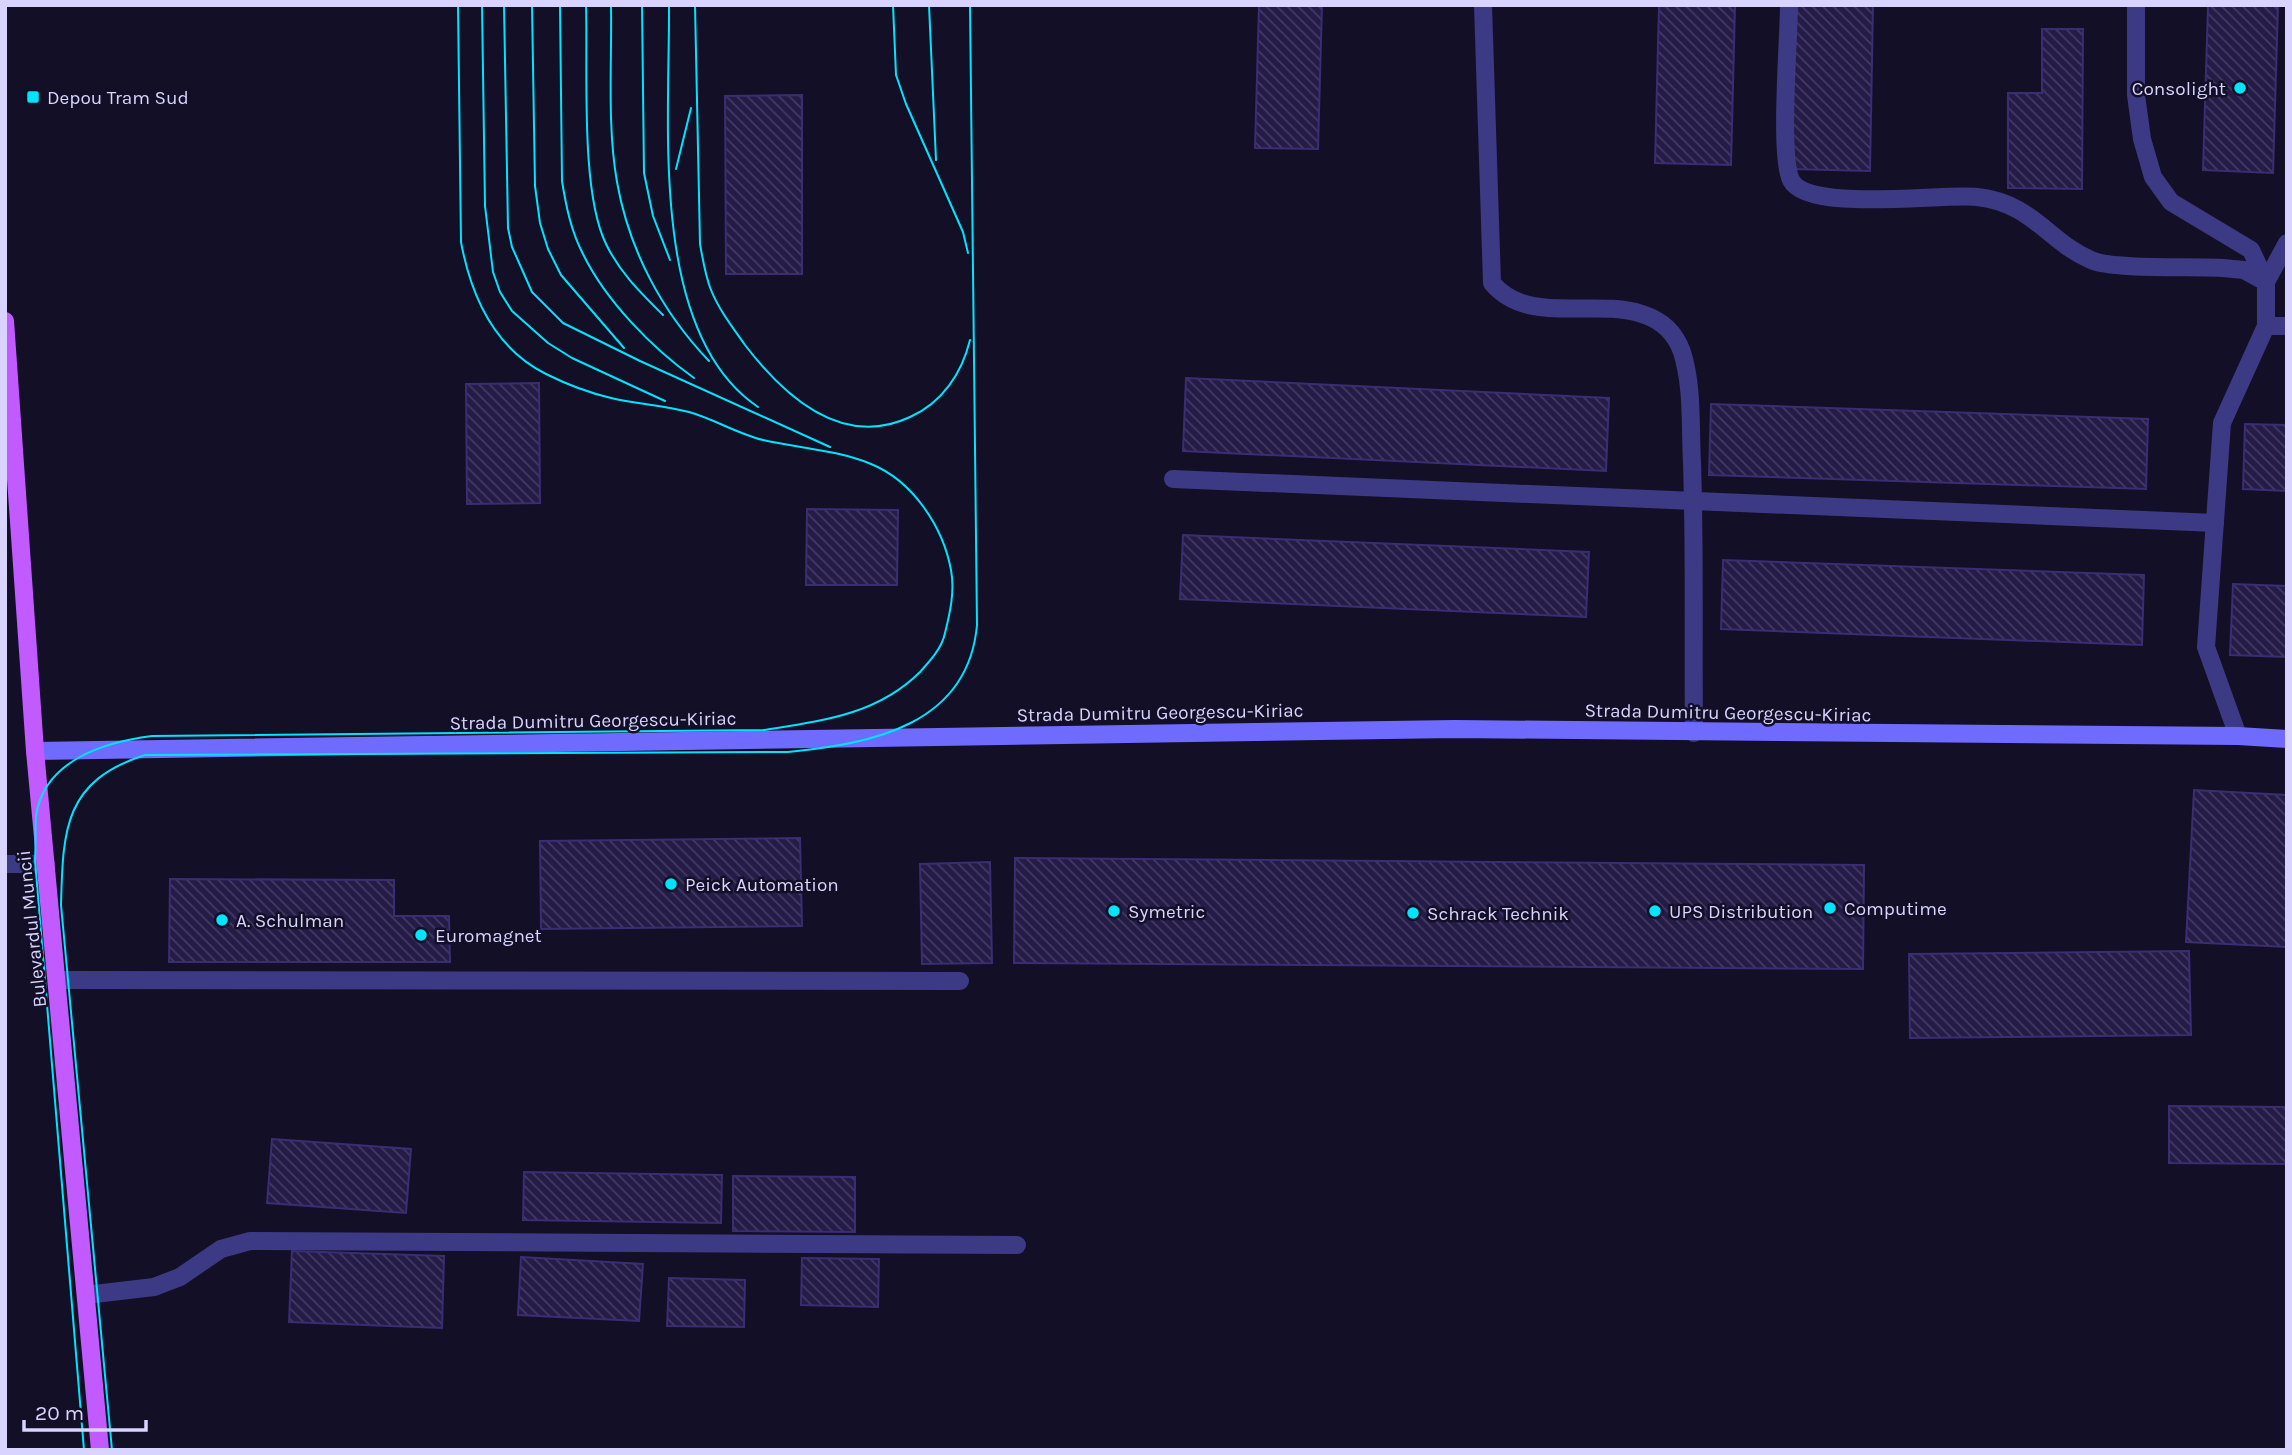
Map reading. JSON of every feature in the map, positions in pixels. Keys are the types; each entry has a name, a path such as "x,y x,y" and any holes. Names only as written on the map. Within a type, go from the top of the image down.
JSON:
{"main road":[{"name":"Bulevardul Muncii","path":"5,321 35,751 100,1450"},
{"name":"Strada Dumitru Georgescu-Kiriac","path":"35,751 1455,729 2238,736 2287,739"}],"lane":[{"path":"1483,5 1492,283 1503,296 1524,306 1626,309 1661,320 1681,349 1689,380 1693,502 1694,733"},
{"path":"1789,5 1786,149 1791,181 1802,191 1835,199 1978,197 2023,210 2093,261 2245,270 2266,282"},
{"path":"2136,5 2136,95 2141,139 2153,177 2171,202 2251,250 2266,282 2266,326 2222,422 2206,647 2238,736"},
{"path":"2266,282 2287,243"},
{"path":"2266,326 2287,326"},
{"path":"1173,479 2215,523"},
{"path":"5,864 46,864"},
{"path":"58,980 960,981"},
{"path":"86,1295 154,1287 180,1277 221,1249 250,1241 1017,1245"}],"building":[{"path":"1259,5 1322,5 1318,149 1255,148"},
{"path":"1659,5 1735,5 1731,165 1655,163"},
{"path":"1795,5 1873,5 1870,171 1791,169"},
{"name":"Consolight","path":"2208,5 2278,5 2273,173 2203,170"},
{"path":"2042,29 2083,29 2082,189 2008,188 2008,93 2042,93"},
{"path":"802,95 802,274 726,274 725,96"},
{"path":"1186,378 1609,398 1606,471 1183,451"},
{"path":"539,383 540,503 467,504 466,384"},
{"path":"1711,404 2148,419 2146,489 1709,475"},
{"path":"2245,424 2287,425 2287,491 2243,489"},
{"path":"807,509 898,510 897,585 806,585"},
{"path":"1183,535 1589,552 1586,617 1180,599"},
{"path":"1723,560 2144,575 2142,645 1721,629"},
{"path":"2233,584 2287,586 2287,657 2230,655"},
{"path":"2194,790 2287,795 2287,947 2186,942"},
{"name":"Peick Automation","path":"800,838 802,926 541,929 540,841"},
{"path":"1015,858 1864,865 1863,969 1014,963"},
{"path":"990,862 992,963 922,964 920,864"},
{"path":"170,879 394,880 394,916 449,916 450,962 169,962"},
{"path":"2189,951 2191,1035 1910,1038 1909,954"},
{"path":"2169,1106 2287,1107 2287,1164 2169,1163"},
{"path":"272,1139 411,1149 406,1213 267,1203"},
{"path":"524,1172 722,1175 721,1223 523,1220"},
{"path":"733,1176 855,1177 855,1232 733,1231"},
{"path":"292,1251 444,1256 442,1328 289,1322"},
{"path":"521,1257 643,1264 639,1321 518,1315"},
{"path":"802,1258 879,1259 878,1307 801,1305"},
{"path":"669,1278 745,1280 744,1327 667,1326"}],"tram line":[{"path":"84,1450 35,860 36,816 41,797 51,781 64,768 97,749 152,736 764,730 847,714 886,698 920,672 932,659 945,633 952,586 947,554 924,507 900,482 886,472 845,455 754,437 689,412 586,391 554,378 528,363 499,335 471,282 461,242 458,5"},
{"path":"482,5 485,206 493,272 500,292 512,311 548,343 572,358 665,401"},
{"path":"504,5 508,228 512,247 532,292 563,323 830,447"},
{"path":"532,5 535,186 540,223 548,249 561,275 624,348"},
{"path":"560,5 562,181 575,236 593,272 617,306 662,353 694,378"},
{"path":"586,5 587,128 592,193 598,221 606,244 618,264 663,315"},
{"path":"611,5 612,138 622,207 639,256 662,301 709,361"},
{"path":"642,5 644,173 653,216 670,260"},
{"path":"669,5 669,164 673,222 682,278 698,329 723,373 758,407"},
{"path":"695,5 702,256 718,305 760,364 796,399 817,412 838,422 861,426 885,425 910,417 932,404 956,375 970,340"},
{"path":"893,5 896,75 906,104 963,232 968,253"},
{"path":"929,5 936,160"},
{"path":"112,1450 61,905 67,831 73,811 83,794 98,779 118,766 145,755 788,752 852,743 882,735 911,723 935,707 955,686 970,659 977,625 970,5"},
{"path":"676,169 691,108"}],"place":[{"name":"Consolight","path":"2240,88"},
{"name":"Depou Tram Sud","path":"33,97"},
{"name":"Peick Automation","path":"671,884"},
{"name":"Computime","path":"1830,908"},
{"name":"Symetric","path":"1114,911"},
{"name":"UPS Distribution","path":"1655,911"},
{"name":"Schrack Technik","path":"1413,913"},
{"name":"A. Schulman","path":"222,920"},
{"name":"Euromagnet","path":"421,935"}]}
